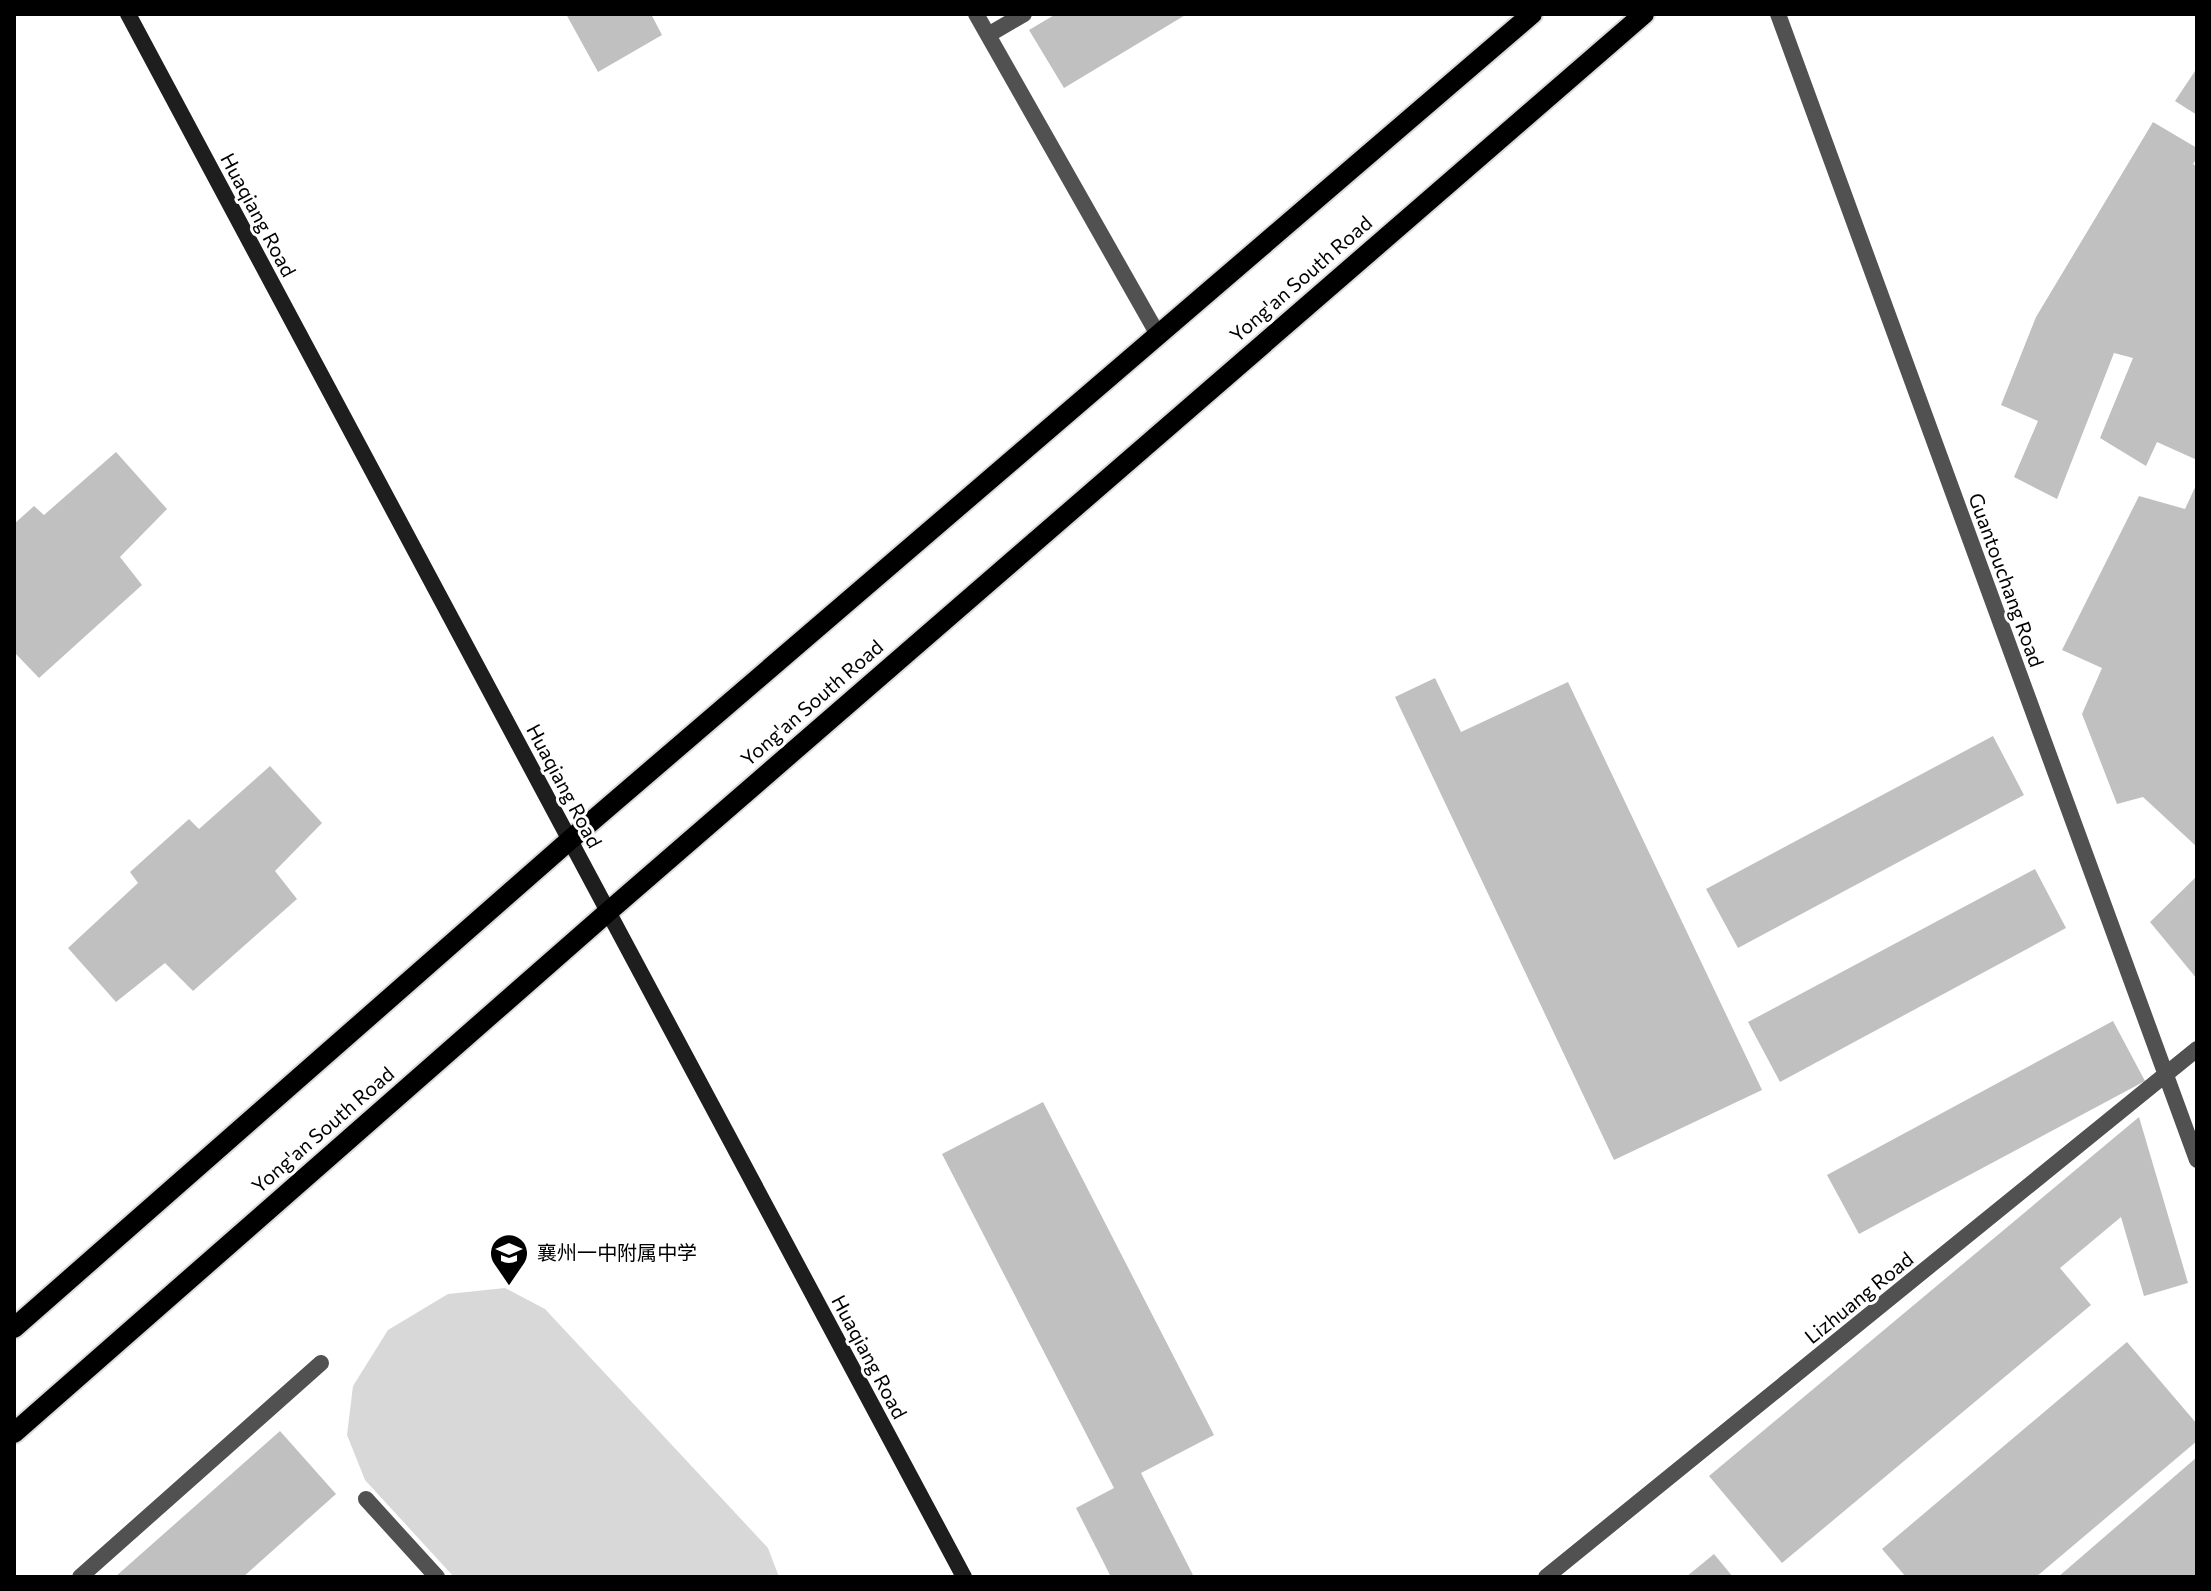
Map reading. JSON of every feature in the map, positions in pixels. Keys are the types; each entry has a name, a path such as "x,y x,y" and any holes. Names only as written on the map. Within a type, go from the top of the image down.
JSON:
{"main road":[{"path":"14,1328 571,839 1532,14"},
{"name":"Yong'an South Road","path":"14,1433 609,911 1644,14"}],"street":[{"name":"Huaqiang Road","path":"128,14 964,1577"},
{"path":"976,14 1157,333"},
{"path":"988,35 1024,14"},
{"name":"Guantouchang Road","path":"1778,14 2197,1160"},
{"name":"Lizhuang Road","path":"1546,1577 2197,1049"},
{"path":"80,1577 321,1363"},
{"path":"366,1499 437,1577"}],"shaded area":[{"path":"505,1288 545,1309 768,1548 779,1577 454,1577 365,1480 347,1435 353,1386 388,1330 448,1294"}],"building":[{"path":"566,14 651,14 662,35 598,72"},
{"path":"1056,14 1187,14 1064,88 1029,30"},
{"path":"2197,68 2197,115 2175,101"},
{"path":"2153,122 2197,148 2197,158 2193,164 2197,167 2197,460 2157,442 2146,466 2100,438 2133,358 2114,353 2057,499 2014,477 2038,421 2001,405 2036,317"},
{"path":"116,452 167,509 120,557 142,585 39,678 14,652 14,524 34,506 44,515"},
{"path":"2197,483 2197,847 2143,797 2117,804 2082,714 2102,668 2062,650 2139,496 2185,509"},
{"path":"1435,678 1461,732 1568,682 1762,1090 1614,1160 1395,697"},
{"path":"1993,736 2024,795 1738,948 1706,889"},
{"path":"270,766 322,823 275,871 297,899 193,991 165,963 116,1002 68,948 138,883 130,872 189,819 199,829"},
{"path":"2035,869 2066,928 1780,1082 1748,1022"},
{"path":"2197,876 2197,979 2150,922"},
{"path":"2113,1021 2145,1081 1859,1234 1827,1175"},
{"path":"1043,1102 1214,1435 1141,1473 1194,1577 1111,1577 1076,1508 1114,1488 942,1154"},
{"path":"2139,1117 2188,1283 2144,1296 2121,1217 2060,1268 2091,1305 1782,1563 1709,1476"},
{"path":"2127,1342 2197,1424 2197,1441 2036,1577 1906,1577 1882,1549"},
{"path":"280,1431 336,1494 243,1577 115,1577"},
{"path":"2197,1457 2197,1577 2058,1577"},
{"path":"1714,1554 1733,1577 1686,1577"}],"place":[{"name":"襄州一中附属中学","path":"509,1287"}]}
